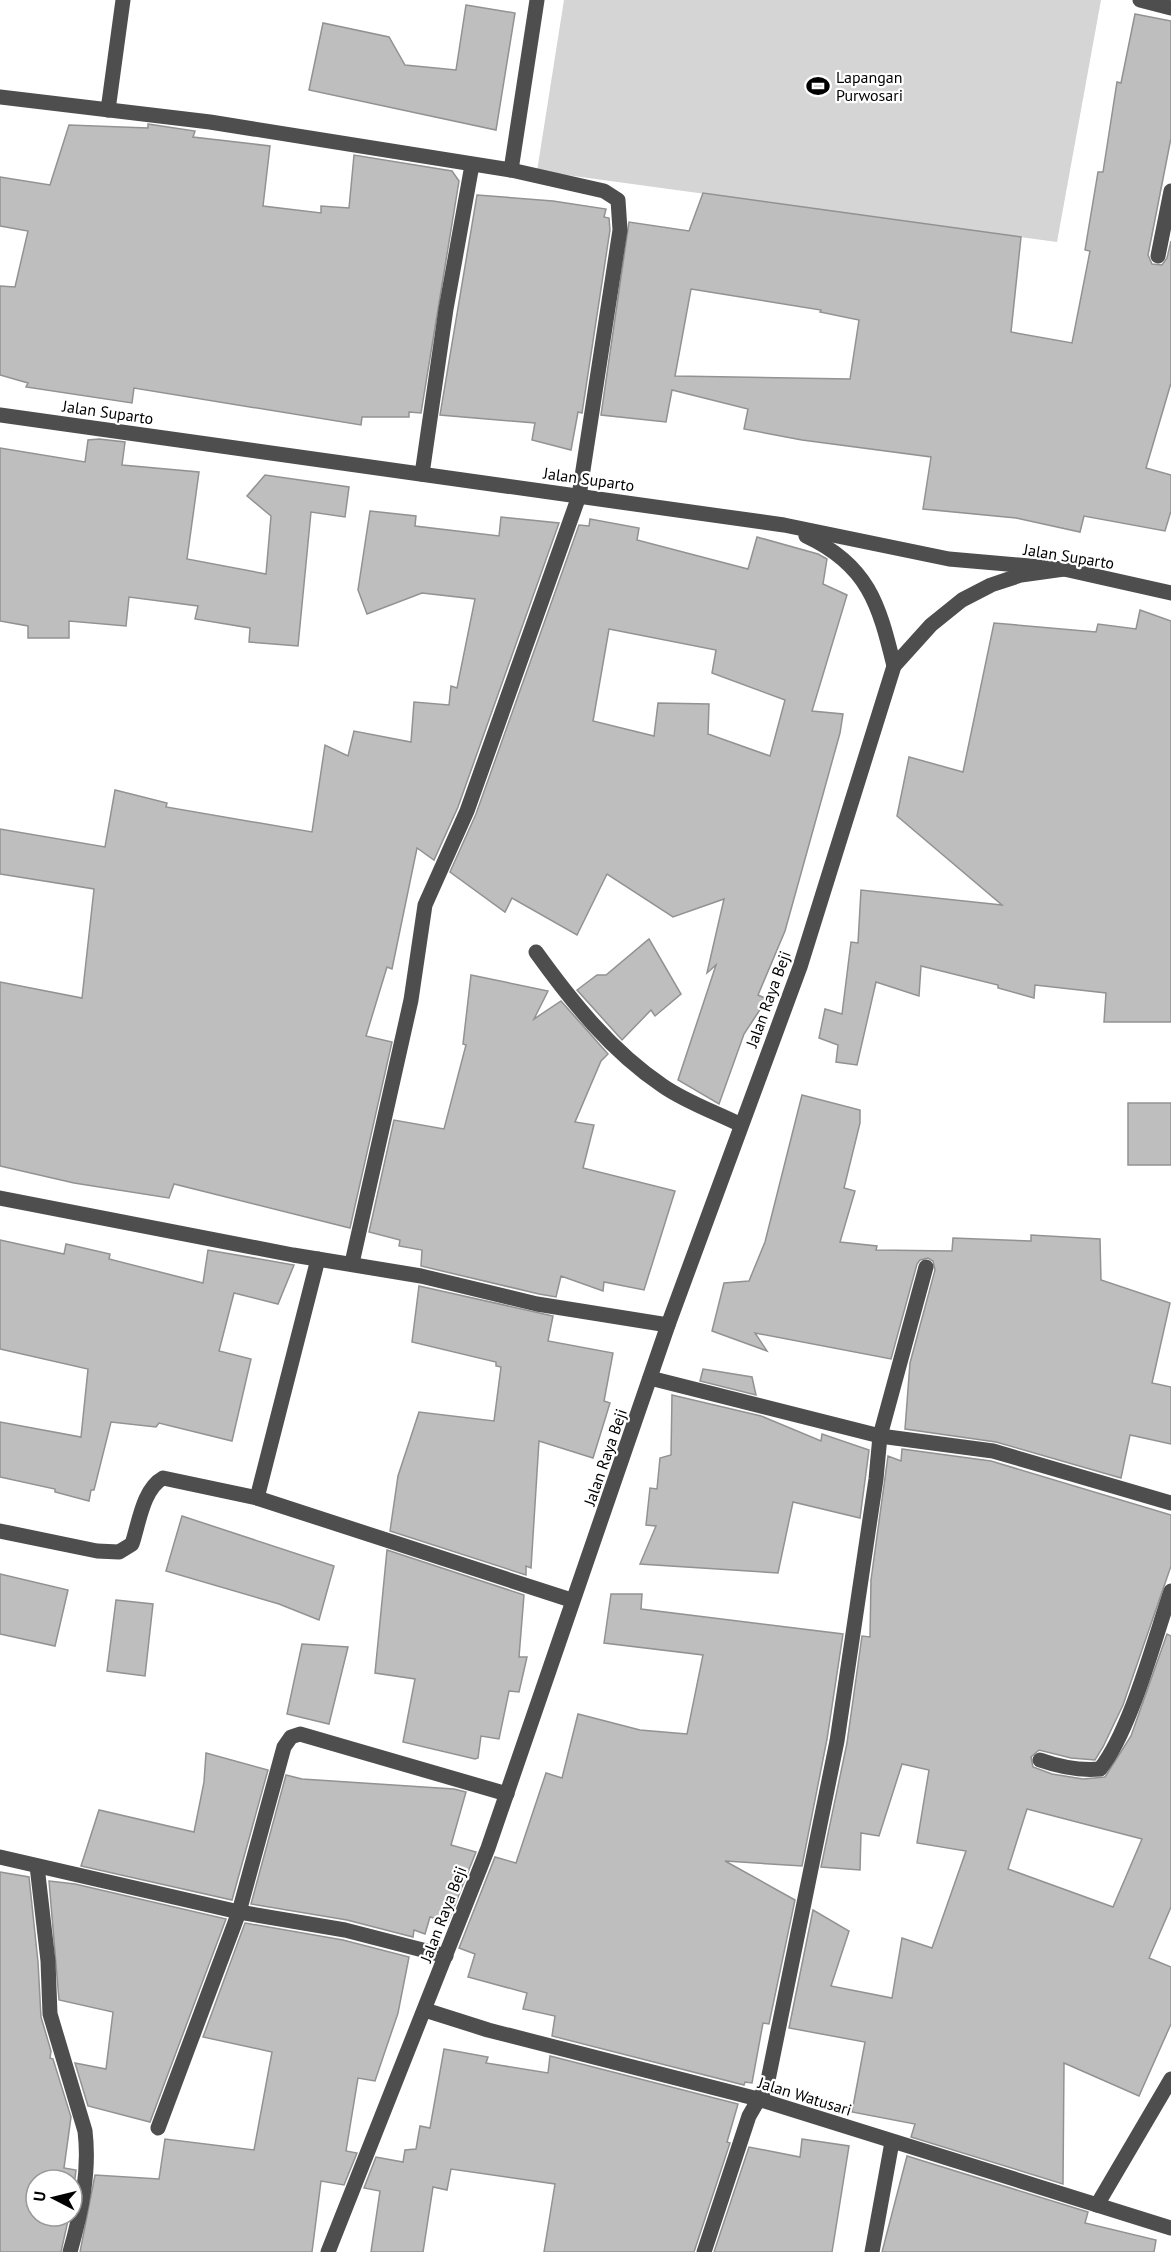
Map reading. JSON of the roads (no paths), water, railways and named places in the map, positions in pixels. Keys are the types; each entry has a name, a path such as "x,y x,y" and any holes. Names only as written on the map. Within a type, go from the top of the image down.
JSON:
{"street":[{"path":"108,110 123,0"},
{"path":"511,170 537,0"},
{"path":"1140,0 1171,8"},
{"path":"0,97 210,122 511,170 604,191 618,200 620,230 579,496 467,811 425,905 411,1000 352,1263"},
{"path":"422,474 446,309 472,165"},
{"path":"1158,256 1171,191"},
{"name":"Jalan Suparto","path":"0,415 784,525 950,559 1064,569 1171,593"},
{"path":"784,525 828,546 857,572 880,609 894,666"},
{"path":"894,666 931,625 962,600 991,585 1022,575 1064,569"},
{"name":"Jalan Raya Beji","path":"327,2252 446,1956 507,1794 668,1325 800,967 894,666"},
{"path":"536,952 569,998 616,1048 663,1086 741,1125"},
{"path":"0,1198 318,1259 421,1276 537,1304 668,1325"},
{"path":"257,1498 318,1259"},
{"path":"704,2252 749,2116 767,2085 837,1740 876,1479 880,1436 926,1266"},
{"path":"650,1378 880,1436 993,1451 1171,1503"},
{"path":"0,1531 97,1551 119,1552 132,1544 149,1493 154,1483 163,1478 257,1498 572,1600"},
{"path":"1040,1760 1060,1767 1086,1771 1100,1769 1107,1760 1126,1721 1171,1591"},
{"path":"159,2128 239,1912 284,1747 291,1737 300,1734 507,1794"},
{"path":"0,1857 239,1912 345,1930 446,1956"},
{"path":"37,1866 48,1962 50,2013 86,2131 85,2185 70,2252"},
{"name":"Jalan Watusari","path":"424,2010 488,2030 759,2099 1171,2228"},
{"path":"1097,2205 1171,2079"},
{"path":"872,2252 892,2142"}],"place":[{"name":"Lapangan Purwosari","path":"818,86"}]}
